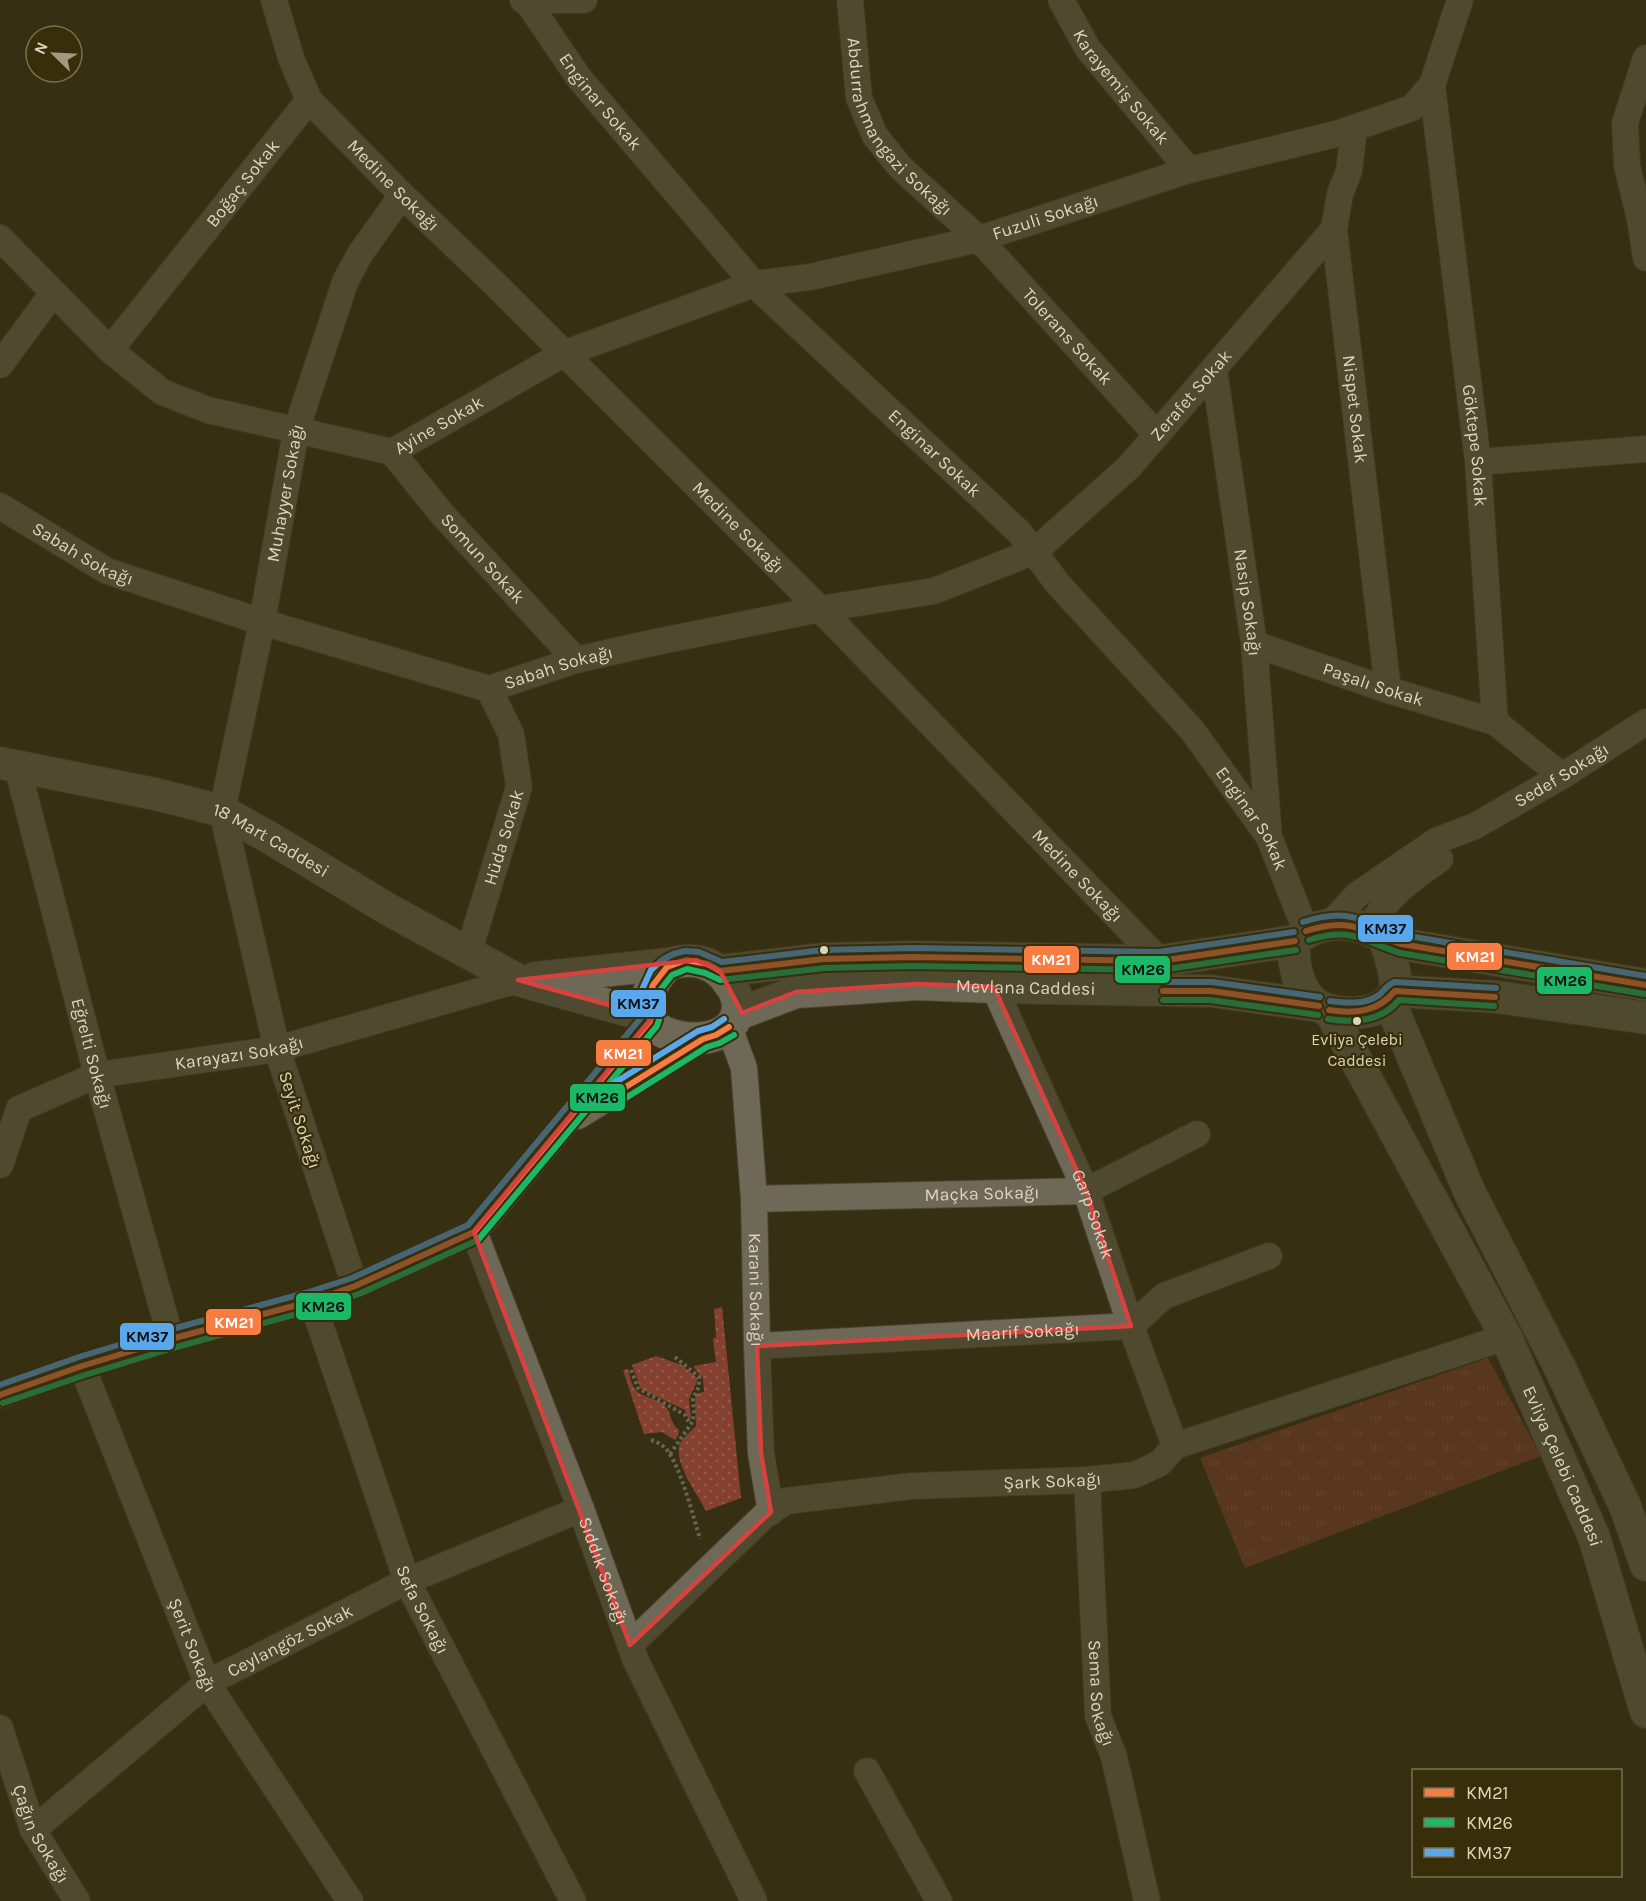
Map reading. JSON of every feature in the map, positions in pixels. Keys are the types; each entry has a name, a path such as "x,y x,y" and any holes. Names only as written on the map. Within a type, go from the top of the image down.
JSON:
{"street":[{"path":"274,0 291,58 309,100"},
{"path":"525,0 584,0"},
{"name":"Enginar Sokak","path":"525,0 579,78 754,284 1019,532 1058,584 1192,730 1269,837 1310,932"},
{"name":"Abdurrahmangazi Sokağı","path":"850,0 859,98 875,136 901,168 979,239"},
{"name":"Karayemiş Sokak","path":"1061,0 1088,49 1189,170"},
{"name":"Fuzuli Sokağı","path":"563,354 754,284 810,277 979,239 1189,170 1354,129 1412,108 1432,85 1461,0"},
{"path":"1646,58 1625,123 1627,166 1643,218 1646,258"},
{"name":"Göktepe Sokak","path":"1432,85 1478,462 1495,722"},
{"name":"Medine Sokağı","path":"309,100 820,609 1160,961"},
{"name":"Boğaç Sokak","path":"110,350 309,100"},
{"name":"Nispet Sokak","path":"1354,129 1349,171 1340,194 1334,229 1388,690"},
{"name":"Muhayyer Sokağı","path":"222,811 262,622 296,431 345,282 360,254 402,195"},
{"name":"Zerafet Sokak","path":"1035,551 1130,467 1334,229"},
{"name":"Ayine Sokak","path":"0,238 110,350 162,392 208,410 392,452 563,354"},
{"name":"Tolerans Sokak","path":"979,239 1157,435"},
{"path":"0,365 53,293"},
{"name":"Nasip Sokağı","path":"1214,369 1254,645 1269,837"},
{"path":"1478,462 1646,449"},
{"name":"Somun Sokak","path":"392,452 442,514 576,660"},
{"name":"Sabah Sokağı","path":"0,506 107,571 262,622 489,689 576,660 651,643 820,609 934,591 1035,551"},
{"name":"Paşalı Sokak","path":"1254,645 1388,690 1495,722"},
{"name":"Hüda Sokak","path":"468,954 519,787 511,734 489,689"},
{"path":"1495,722 1562,776"},
{"name":"Sedef Sokağı","path":"1474,826 1562,776 1646,722"},
{"name":"18 Mart Caddesi","path":"9,765 155,794 222,811 468,954 518,980 648,1018"},
{"name":"Eğrelti Sokağı","path":"9,765 171,1339"},
{"name":"Seyit Sokağı","path":"222,811 277,1049 355,1286"},
{"path":"1474,826 1436,841 1357,895 1310,932 1293,955 1301,982 1312,1001 1324,1008 1351,1014 1371,1010 1392,996 1497,997 1646,1018"},
{"path":"1392,996 1391,962 1376,935 1377,914 1392,896 1416,875 1462,843 1474,826"},
{"path":"1310,932 1348,925 1376,935 1439,951 1646,985"},
{"name":"Mevlana Caddesi","path":"720,971 824,959 913,957 1160,961 1310,932"},
{"path":"518,980 696,960 711,964 720,971 734,989 738,1000 722,1029 672,1034 648,1018 647,1004 651,990 657,976 668,964"},
{"name":"Karayazı Sokağı","path":"0,1165 19,1110 97,1075 277,1049 518,980"},
{"name":"Mevlana Caddesi","path":"560,1127 722,1029 796,992 917,984 1211,991 1324,1008"},
{"name":"Garp Sokak","path":"994,987 1086,1191 1131,1326 1175,1446"},
{"name":"Evliya Çelebi Caddesi","path":"1392,996 1470,1193 1560,1368 1636,1497 1646,1565"},
{"name":"Evliya Çelebi Caddesi","path":"1324,1008 1506,1337 1594,1537 1646,1712"},
{"name":"Mevlana Caddesi","path":"0,1395 82,1366 171,1339 312,1301 355,1286 474,1232 648,1018"},
{"name":"Karani Sokağı","path":"722,1029 744,1068 754,1199 762,1453 771,1512"},
{"name":"Maçka Sokağı","path":"754,1199 1086,1191 1197,1134"},
{"name":"Sıddık Sokağı","path":"474,1232 581,1509 630,1646 754,1901"},
{"path":"1131,1326 1164,1296 1269,1256"},
{"name":"Sefa Sokağı","path":"312,1301 407,1581 573,1901"},
{"name":"Maarif Sokağı","path":"757,1346 1131,1326"},
{"name":"Şark Sokağı","path":"630,1646 710,1568 786,1501 912,1486 1087,1480 1135,1475 1160,1463 1175,1446 1506,1337"},
{"name":"Şerit Sokağı","path":"82,1366 207,1683 350,1901"},
{"name":"Sema Sokağı","path":"1087,1480 1098,1716 1114,1757 1147,1901"},
{"name":"Ceylangöz Sokak","path":"33,1830 207,1683 407,1581 581,1509"},
{"name":"Çağın Sokağı","path":"0,1728 33,1830 77,1901"},
{"path":"867,1771 939,1901"}],"path":[{"path":"670,1455 690,1425 694,1411 694,1394 700,1381 699,1377 675,1357"},
{"path":"631,1370 638,1388 686,1415 690,1425"},
{"path":"651,1440 659,1443 670,1455 675,1465 710,1568"}],"highlighted area":[{"path":"696,960 720,971 742,1013 796,992 917,984 994,987 1086,1191 1131,1326 757,1346 761,1453 771,1512 630,1645 474,1232 653,1017 518,980"}],"green space":[{"path":"722,1307 741,1498 706,1511 686,1476 679,1456 679,1448 682,1440 696,1426 695,1394 704,1392 703,1379 693,1366 716,1362 713,1339 716,1337 714,1309"},
{"path":"656,1356 682,1365 698,1379 689,1399 691,1417 689,1421 685,1410 641,1389 632,1365"},
{"path":"1488,1358 1541,1456 1245,1568 1200,1458"},
{"path":"628,1369 635,1389 646,1397 661,1403 667,1409 679,1430 675,1440 662,1432 644,1434 623,1370"}],"transit line":[{"name":"KM37","path":"1303,922 1344,916 1403,935 1646,976"},
{"name":"KM21","path":"1306,931 1345,925 1401,944 1646,985"},
{"name":"KM37","path":"0,1385 79,1357 352,1278 468,1225 640,1019 639,996 651,970 673,954 685,951 699,952 722,962 823,950 913,948 1159,952 1294,932"},
{"name":"KM26","path":"1309,940 1336,934 1346,935 1400,953 1645,994"},
{"name":"KM21","path":"0,1395 82,1366 171,1339 312,1301 355,1286 474,1232 650,1021 647,1004 653,985 667,967 686,960 708,964 720,971 824,959 913,957 1160,961 1295,941"},
{"name":"KM26","path":"3,1403 173,1348 315,1309 359,1294 478,1240 657,1026 659,1020 656,1005 661,989 672,975 687,969 705,973 720,980 825,968 913,966 1161,970 1296,950"},
{"name":"KM37","path":"1163,982 1212,982 1320,997"},
{"name":"KM37","path":"1330,1001 1362,1002 1379,995 1395,982 1496,988"},
{"name":"KM21","path":"1163,991 1211,991 1319,1006"},
{"name":"KM21","path":"1329,1010 1348,1012 1365,1010 1381,1003 1395,991 1495,997"},
{"name":"KM26","path":"1163,1000 1210,1000 1318,1015"},
{"name":"KM26","path":"1328,1019 1357,1021 1375,1017 1384,1013 1399,1000 1494,1006"},
{"name":"KM37","path":"603,1090 698,1031 712,1027 724,1019"},
{"name":"KM21","path":"608,1098 703,1039 716,1035 729,1027"},
{"name":"KM26","path":"613,1106 707,1047 734,1035"}],"place":[{"name":"Evliya Çelebi Caddesi","path":"1357,1021"}]}
